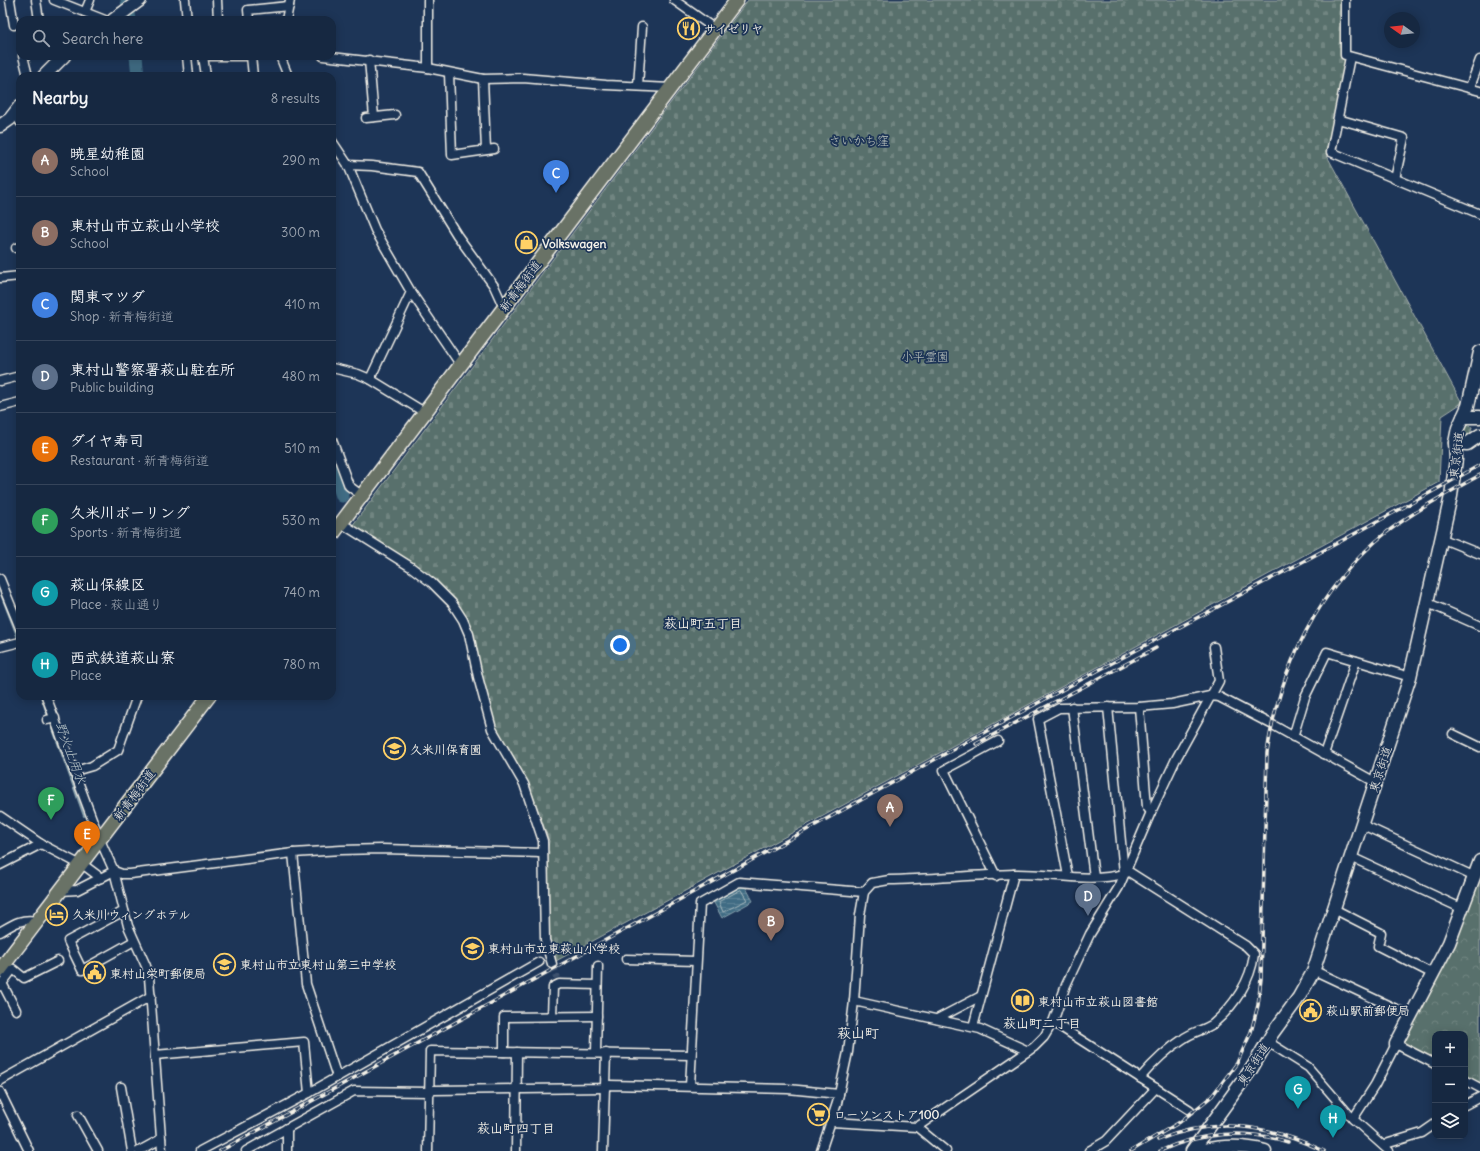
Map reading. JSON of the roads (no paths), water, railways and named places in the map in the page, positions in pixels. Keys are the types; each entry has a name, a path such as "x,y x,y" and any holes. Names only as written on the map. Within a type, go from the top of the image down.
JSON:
{"main road":[{"name":"新青梅街道","path":"336,530 460,364 738,0"},
{"name":"新青梅街道","path":"1,980 37,921 100,840 202,700"}],"street":[{"path":"10,0 14,25"},
{"path":"36,0 38,16"},
{"path":"54,0 95,16"},
{"path":"85,12 90,0"},
{"path":"185,0 187,16"},
{"path":"217,0 218,16"},
{"path":"428,0 428,68"},
{"path":"674,0 715,30"},
{"path":"1345,0 1345,55 1470,87 1480,91"},
{"path":"249,16 248,10 290,3 287,16"},
{"path":"118,16 133,5"},
{"path":"638,86 642,26"},
{"path":"336,57 428,68 483,79 523,78 606,85 671,88"},
{"path":"1350,57 1331,152 1480,214"},
{"path":"24,60 27,72"},
{"path":"48,72 60,60"},
{"path":"187,60 188,72"},
{"path":"204,60 205,72"},
{"path":"251,60 252,72"},
{"path":"282,60 286,72"},
{"path":"369,60 368,88 370,118 395,115"},
{"path":"1470,87 1480,60"},
{"path":"449,73 452,155 490,150 483,79"},
{"path":"0,126 16,114"},
{"path":"1338,119 1404,138 1395,179"},
{"path":"336,147 348,165 375,230 411,292 460,364"},
{"path":"348,165 372,166 418,172 457,235 494,286 504,308"},
{"path":"0,278 16,276"},
{"path":"370,379 411,292"},
{"name":"東京街道","path":"1192,1151 1252,1068 1299,997 1314,970 1410,677 1442,538 1453,480 1456,459 1455,443 1458,428 1468,406 1480,352"},
{"path":"336,369 358,374 370,379 424,412"},
{"path":"0,381 16,377"},
{"path":"0,407 16,403"},
{"path":"1463,417 1480,417"},
{"path":"1455,443 1467,444 1480,435"},
{"path":"336,451 349,486 361,496"},
{"path":"341,523 411,567 452,603 463,620 469,634 478,677 492,729 524,784 543,841 545,940 552,964"},
{"path":"1442,538 1480,554"},
{"path":"0,579 16,618"},
{"path":"1428,603 1480,626"},
{"path":"0,647 16,643"},
{"path":"917,1127 1028,1051 1044,1038 1053,1022 1066,985 1090,934 1119,887 1151,812 1219,681 1214,647"},
{"path":"1293,737 1305,697 1327,652 1410,677"},
{"path":"1324,754 1356,660"},
{"path":"1068,876 1038,719 1059,708 1139,707 1172,704 1210,696 1219,697 1237,705 1375,782"},
{"path":"47,700 51,719 75,771 100,840 114,871 124,911 134,941 146,966 151,996 162,1151"},
{"path":"75,771 92,766 118,750 136,700"},
{"path":"1072,707 1094,877"},
{"path":"1108,707 1125,872"},
{"path":"1139,707 1147,807 1151,812"},
{"path":"1453,734 1480,747"},
{"path":"996,876 944,770 998,741"},
{"path":"0,816 41,844 80,864 101,878"},
{"path":"1363,824 1475,877"},
{"path":"0,864 41,844"},
{"path":"61,891 76,890 114,871 130,874 293,853 382,849 543,853"},
{"path":"293,853 306,984 337,1077"},
{"path":"1351,857 1463,909"},
{"path":"1353,1119 1375,1085 1449,943 1480,861"},
{"path":"821,1151 832,1122 848,1052 854,1001 860,915 864,892 872,883 889,880 1014,874 1094,877 1125,872 1246,946 1254,954 1252,968 1240,994 1212,1024 1184,1038 1159,1056 1140,1078"},
{"path":"973,1027 1014,874"},
{"path":"690,1086 700,904 739,882 864,892"},
{"path":"1334,909 1381,933 1378,946 1433,974"},
{"path":"124,911 68,941 82,970 134,941"},
{"path":"0,932 20,920 26,919 37,921"},
{"path":"626,959 696,961"},
{"path":"16,1010 1,980 13,969 24,978 58,961"},
{"path":"200,1151 309,1093 538,962"},
{"path":"596,1053 598,966"},
{"path":"1314,970 1411,1016"},
{"path":"552,1016 553,987 558,981 597,985"},
{"path":"0,1081 151,996"},
{"path":"937,1019 981,996"},
{"path":"854,1001 973,1027 1028,1051"},
{"path":"504,1052 504,1017 597,1016"},
{"path":"1053,1022 1190,1110"},
{"path":"154,1055 304,1042 309,1093"},
{"path":"1268,1042 1308,1067 1353,1119 1386,1149 1389,1143 1422,1133 1432,1126"},
{"path":"1396,1044 1432,1062"},
{"path":"428,1151 430,1051 691,1054"},
{"path":"516,1052 516,1151"},
{"path":"603,1151 606,1053"},
{"path":"1468,1082 1480,1088"},
{"path":"246,1151 354,1091 429,1092 434,1090 605,1088 609,1085 788,1089 839,1094"},
{"path":"121,1087 132,1151"},
{"path":"1089,1151 1106,1141 1156,1088"},
{"path":"0,1092 29,1151"},
{"path":"1468,1103 1480,1097"},
{"path":"78,1115 98,1151"},
{"path":"832,1122 917,1127 946,1151"},
{"path":"287,1128 287,1151"},
{"path":"139,1151 161,1139"},
{"path":"1199,1151 1231,1147 1247,1147 1265,1151"}],"water":[{"path":"744,884 753,901 722,918 713,901"}],"waterway":[{"path":"127,0 129,16"},
{"path":"136,60 138,72"},
{"path":"336,477 342,496"},
{"name":"野火止用水","path":"0,592 16,633"},
{"name":"野火止用水","path":"42,700 48,717"},
{"name":"野火止用水","path":"50,721 84,816"}],"tunnel":[{"path":"552,964 557,978"}],"railway":[{"path":"220,1151 1023,711 1366,528 1480,465"},
{"path":"1131,1151 1180,1122 1212,1096 1237,1063 1251,1032 1258,1005 1261,979 1267,753 1281,691 1292,660 1306,631 1322,604 1341,578 1363,554 1387,532 1409,516 1480,475"},
{"path":"976,744 1156,648"},
{"path":"1158,1140 1201,1128 1221,1126 1242,1127 1283,1135 1324,1151"},
{"path":"1160,1151 1191,1140 1223,1134 1256,1135 1288,1142"}],"place":[{"name":"サイゼリヤ","path":"688,28"},
{"name":"関東マツダ","path":"556,193"},
{"name":"Volkswagen","path":"527,243"},
{"name":"久米川保育園","path":"394,749"},
{"name":"久米川ボーリング","path":"51,820"},
{"name":"暁星幼稚園","path":"890,827"},
{"name":"ダイヤ寿司","path":"87,854"},
{"name":"久米川ウィングホテル","path":"57,914"},
{"name":"東村山警察署萩山駐在所","path":"1088,916"},
{"name":"東村山市立萩山小学校","path":"771,941"},
{"name":"東村山市立東萩山小学校","path":"472,948"},
{"name":"東村山市立東村山第三中学校","path":"224,964"},
{"name":"東村山栄町郵便局","path":"95,973"},
{"name":"東村山市立萩山図書館","path":"1023,1001"},
{"name":"萩山駅前郵便局","path":"1310,1010"},
{"name":"萩山保線区","path":"1298,1109"},
{"name":"ローソンストア100","path":"819,1114"},
{"name":"西武鉄道萩山寮","path":"1333,1138"}],"district":[{"name":"萩山町五丁目","path":"703,623"},
{"name":"萩山町二丁目","path":"1042,1023"},
{"name":"萩山町","path":"858,1033"},
{"name":"萩山町四丁目","path":"516,1128"}],"park label":[{"name":"さいかち窪","path":"859,140"},
{"name":"小平霊園","path":"925,356"}]}
